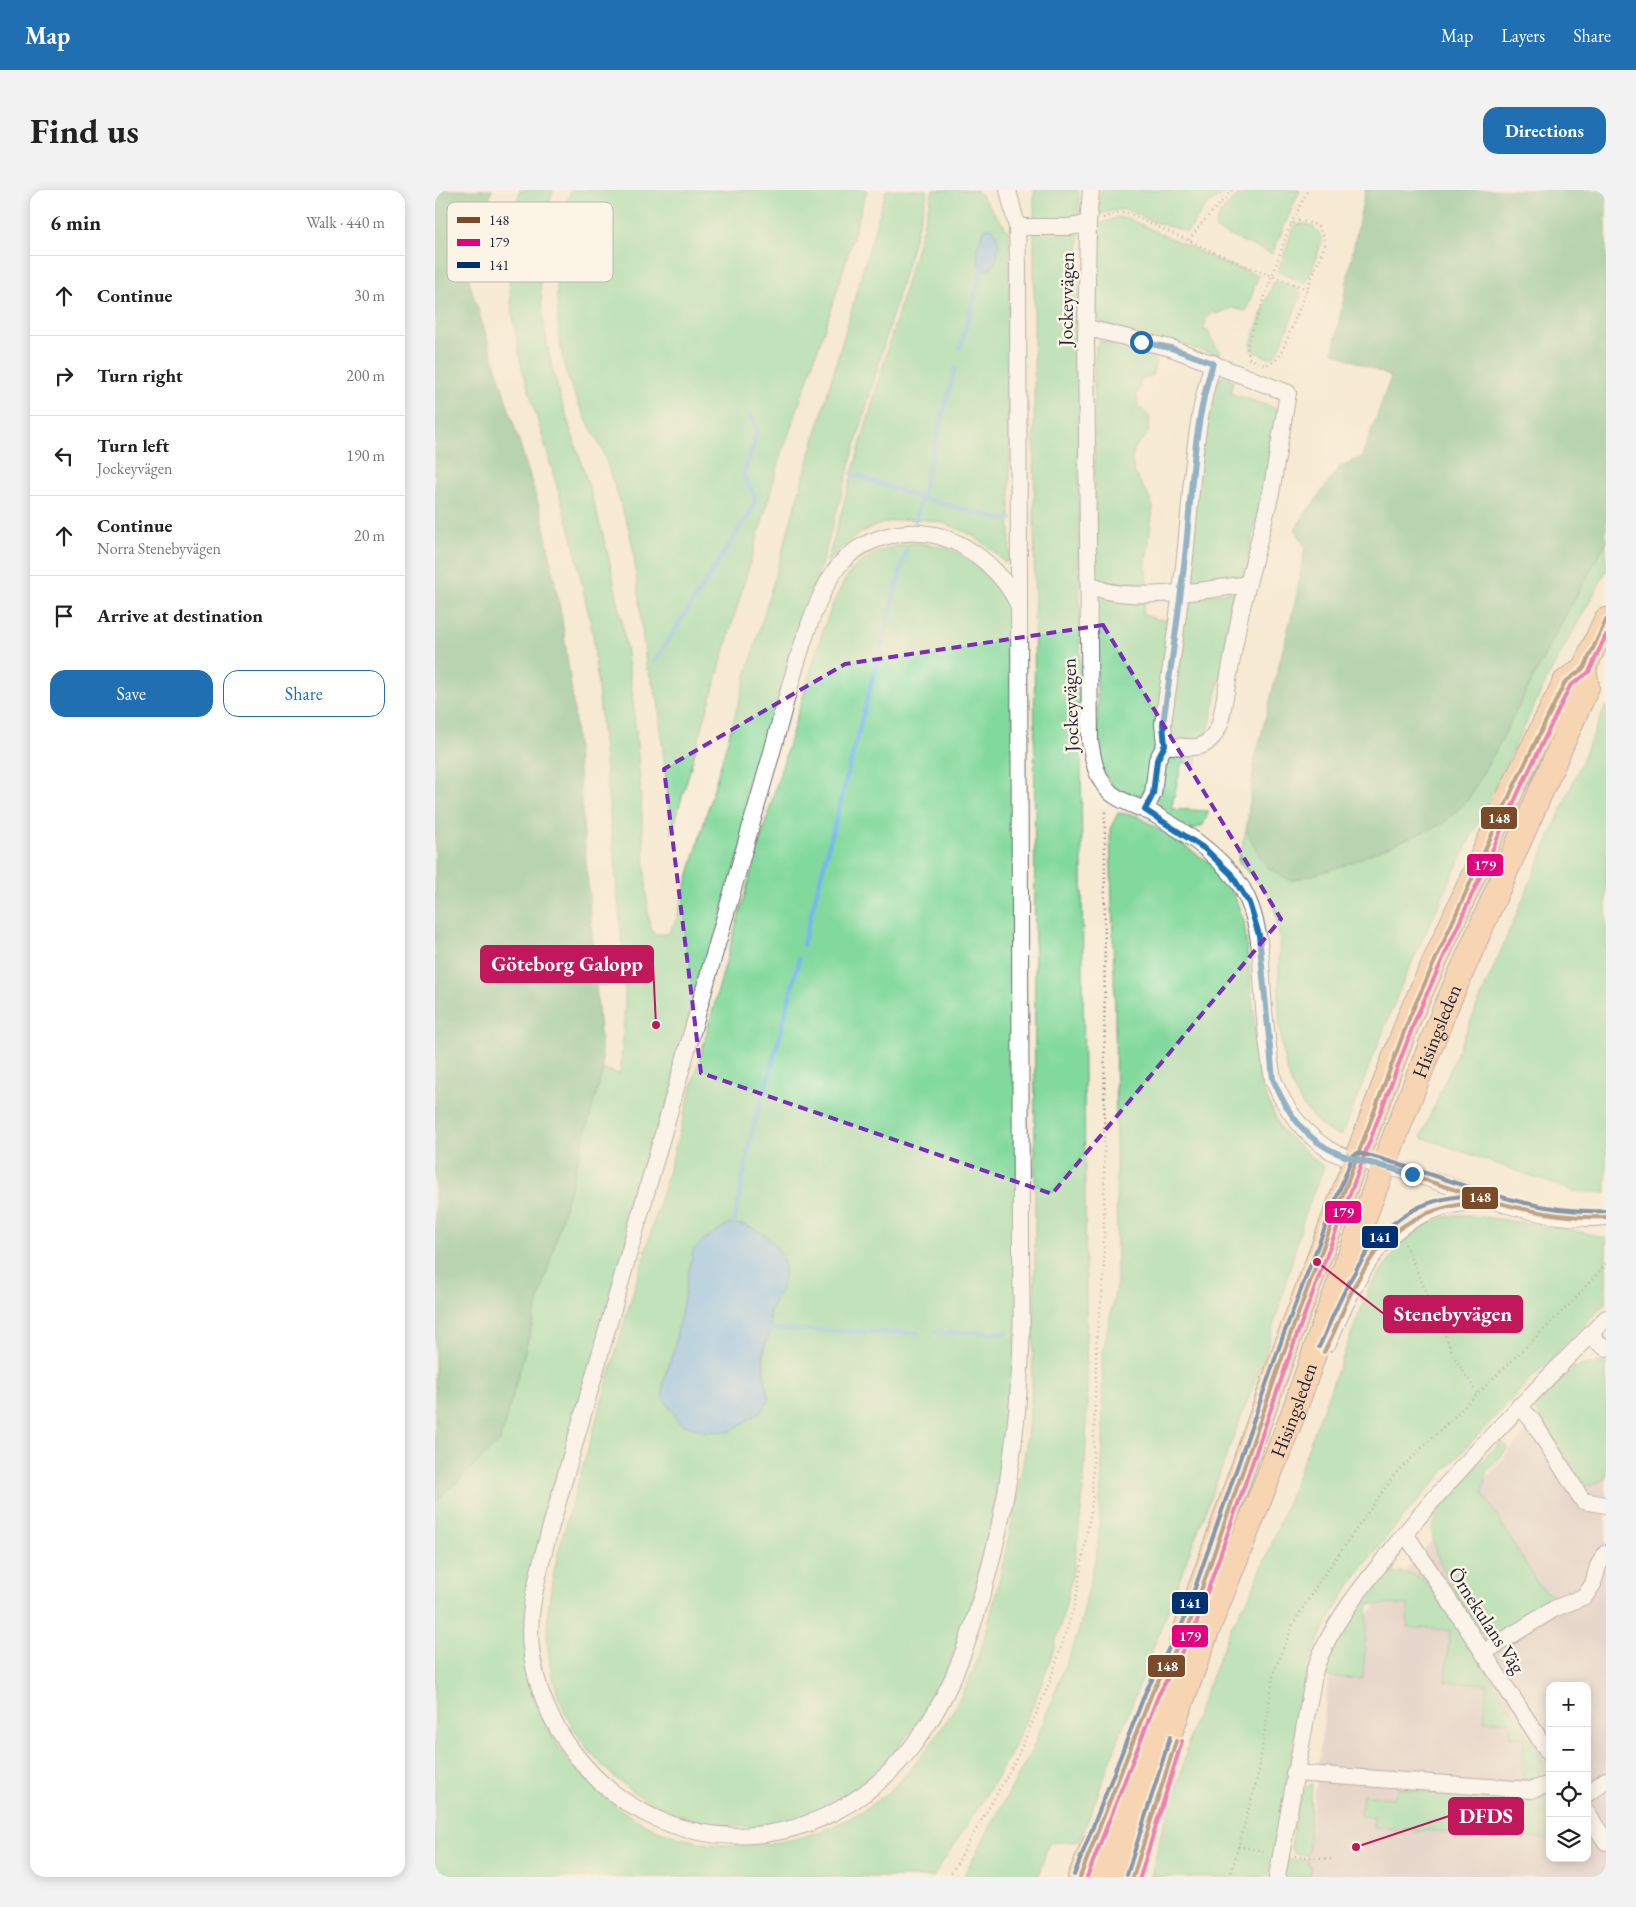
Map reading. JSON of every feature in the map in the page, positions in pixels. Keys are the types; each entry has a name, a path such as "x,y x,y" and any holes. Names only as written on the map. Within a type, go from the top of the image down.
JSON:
{"highway":[{"name":"Hisingsleden","path":"1118,1877 1289,1338 1358,1159 1410,1016 1441,943 1565,682 1584,668 1606,620"},
{"name":"Hisingsleden","path":"1098,1877 1198,1628 1306,1376 1445,1009 1587,687 1584,668"},
{"path":"1080,1877 1152,1693 1198,1628"},
{"path":"1133,1877 1164,1784 1198,1628"}],"street":[{"path":"1008,190 1017,226 1019,606 1021,1368 1007,1493 990,1569 965,1652 940,1706 901,1760 870,1790 825,1817 783,1832 759,1836 729,1836 673,1827 635,1807 603,1785 585,1768 553,1722 537,1681 531,1646 533,1600 545,1548 805,639 825,588 841,562 855,552 901,532 919,532 953,540 982,559 1010,588 1019,606"},
{"name":"Jockeyvägen","path":"1091,190 1088,224 1087,328 1090,741 1093,762 1100,779 1112,794 1145,810 1205,849 1231,874 1241,888 1249,903 1259,935 1269,1055 1273,1079 1278,1093 1295,1121 1311,1136 1338,1154 1384,1166 1493,1200"},
{"path":"1017,226 1088,224"},
{"path":"1087,328 1171,348 1288,393 1271,493 1230,659 1220,724 1214,738 1201,747 1165,745"},
{"path":"1145,810 1153,794 1157,760 1165,745 1163,724 1180,593 1195,451 1203,398 1213,363"},
{"path":"1089,582 1098,590 1107,593 1180,593 1247,584"},
{"path":"1306,1376 1325,1350 1366,1264 1395,1231 1407,1221 1429,1210 1458,1202 1493,1200 1569,1218 1606,1217"},
{"path":"1277,1877 1315,1670 1323,1646 1348,1604 1426,1506 1519,1406 1606,1318"},
{"path":"1589,1336 1606,1348"},
{"path":"1519,1406 1532,1420 1583,1501 1606,1505"},
{"name":"Örnekulans Väg","path":"1405,1532 1546,1749"},
{"path":"1483,1653 1554,1609 1585,1596 1593,1584 1598,1566 1606,1553"},
{"path":"1295,1773 1531,1790 1546,1785"},
{"path":"1590,1817 1606,1842"}],"path":[{"path":"1189,240 1232,190"},
{"path":"1288,231 1292,224 1299,220 1317,224 1324,236 1325,244 1281,354 1274,362 1260,364 1249,358 1246,350 1288,231 1299,205 1308,190"},
{"path":"1088,224 1116,213 1127,213 1243,265 1307,289"},
{"path":"949,1877 1015,1762 1049,1684 1075,1604 1092,1504 1097,1332 1103,1280 1104,811 1112,794"},
{"path":"1395,1231 1407,1248 1455,1358 1477,1393"},
{"path":"1238,1846 1271,1852"},
{"path":"1286,1855 1331,1859"}],"highlighted area":[{"path":"1103,625 1281,919 1052,1194 701,1073 664,769 845,664"}],"shaded area":[{"path":"1606,1353 1606,1877 1305,1877 1331,1657 1545,1410"}],"green space":[{"path":"435,190 492,190 488,202 447,202 447,282 469,282 542,515 562,618 574,709 603,1069 500,1441 435,1502"},
{"path":"520,190 553,190 550,202 517,202"},
{"path":"571,190 867,190 833,304 779,463 671,835 658,700 646,665 634,555 629,529 602,449 576,399 566,373 559,339 556,282 613,282 613,202 567,202"},
{"path":"886,190 928,190 529,1593 548,1724 562,1752 584,1777 608,1799 638,1820 671,1835 707,1843 744,1845 781,1842 816,1832 850,1818 881,1798 914,1765 943,1726 966,1686 978,1656 995,1596 1016,1501 1031,1402 1035,1273 1034,190 1079,190 1078,436 1087,1404 1083,1489 1073,1569 1065,1609 1040,1688 1023,1728 1003,1767 933,1877 435,1877 435,1502 500,1441 603,1069 620,1074 625,1007 625,974 593,635 572,537 521,364 509,282 540,282 542,312 548,349 606,545 621,617 636,728 648,914 652,932 668,934 676,920"},
{"path":"933,190 977,190 1009,232 1010,561 1004,562 989,547 971,535 952,526 912,519 891,521 871,528 849,541 827,562"},
{"path":"1101,190 1228,190 1205,207 1188,232 1154,222 1127,210 1117,210 1095,215"},
{"path":"1259,190 1300,190 1272,254 1216,230 1215,226 1222,210 1231,201 1239,196"},
{"path":"1365,190 1606,190 1606,542 1556,633 1500,743 1467,801 1443,824 1337,868 1291,881 1270,869 1261,859 1246,830 1255,759 1295,602 1305,547 1295,528 1341,465 1361,458 1391,377 1333,352"},
{"path":"1117,217 1127,218 1224,263 1259,275 1246,311 1232,308 1215,314 1212,311 1206,319 1204,331 1209,331 1210,337 1221,353 1220,355 1100,323 1095,307 1095,226"},
{"path":"1297,225 1310,225 1316,229 1322,242 1308,280 1303,283 1278,272 1292,231"},
{"path":"1277,281 1299,289 1301,295 1279,350 1273,357 1268,358 1251,350 1251,343 1273,283"},
{"path":"1100,341 1155,353 1156,362 1152,376 1141,380 1137,394 1138,405 1150,417 1149,431 1135,448 1132,459 1135,474 1151,501 1153,508 1146,564 1147,590 1142,591 1096,580 1094,364 1096,347"},
{"path":"1225,376 1233,382 1230,393 1278,409 1272,452 1243,578 1187,587 1197,458 1214,384 1220,377"},
{"path":"1606,542 1606,572 1552,669 1446,889 1402,984 1342,1136 1332,1133 1316,1121 1298,1098 1285,1063 1279,1004 1278,923 1268,894 1238,860 1246,830 1264,860 1291,881 1467,801 1500,743 1556,633"},
{"path":"914,543 930,544 958,553 980,568 1012,601 1018,1267 1017,1316 1009,1434 994,1514 980,1573 959,1641 945,1674 909,1734 886,1761 859,1785 829,1805 810,1814 789,1821 745,1827 701,1822 680,1816 638,1795 618,1780 583,1743 559,1699 552,1674 547,1626 549,1602 564,1531 671,1164 756,854 823,630 844,581 853,570 863,560 893,547","holes":["783,1281 769,1314 771,1329 764,1348 764,1373 769,1401 681,1424 674,1413 666,1372 674,1349 683,1304"]},
{"path":"1240,590 1209,728 1203,738 1183,740 1174,738 1167,730 1184,599"},
{"path":"1100,596 1146,598 1142,614 1156,619 1172,620 1158,736 1148,785 1142,794 1133,797 1113,787 1098,763 1096,598"},
{"path":"1606,705 1606,1193 1573,1191 1421,1137"},
{"path":"1193,753 1197,758 1197,766 1182,762 1171,809 1209,811 1203,825 1192,830 1172,818 1162,809 1156,797 1156,789 1168,755"},
{"path":"1118,813 1138,816 1215,866 1234,895 1244,921 1261,1085 1282,1131 1324,1167 1305,1214 1268,1346 1080,1841 1049,1843 1038,1877 963,1877 1032,1750 1079,1631 1098,1546 1103,1443 1102,1356 1117,1283 1115,1009 1110,829"},
{"path":"1454,1215 1469,1215 1563,1228 1606,1238 1606,1303 1470,1443 1410,1510 1351,1583 1335,1610 1320,1637 1308,1666 1269,1877 1151,1877 1161,1833 1180,1777 1193,1724 1232,1625 1249,1597 1269,1551 1369,1288 1404,1242 1426,1225"},
{"path":"1589,1364 1606,1364 1606,1478 1591,1485 1585,1485 1534,1408 1573,1368"},
{"path":"1502,1441 1508,1449 1486,1472 1483,1493 1539,1586 1557,1599 1508,1635 1487,1640 1460,1600 1442,1568 1433,1537 1433,1523 1437,1513 1453,1491"},
{"path":"1400,1572 1419,1577 1430,1586 1540,1754 1543,1767 1536,1778 1523,1781 1524,1737 1510,1737 1510,1721 1484,1721 1487,1684 1445,1682 1450,1630 1407,1627 1408,1605 1368,1604 1363,1679 1321,1676 1329,1646 1377,1579 1387,1574"},
{"path":"1312,1784 1308,1855 1295,1854 1291,1849 1296,1812 1302,1793"},
{"path":"1398,1789 1529,1800 1546,1798 1546,1839 1373,1827 1374,1817 1361,1816 1363,1794 1394,1798"},
{"path":"1287,1860 1308,1860 1308,1865 1311,1866 1310,1877 1283,1877"}],"water":[{"path":"985,228 992,228 995,232 998,246 994,265 984,271 979,266 977,247"},
{"path":"728,1224 751,1227 770,1239 782,1258 784,1269 783,1281 769,1313 771,1329 763,1354 764,1374 769,1401 759,1413 729,1432 704,1431 681,1424 663,1398 663,1383 674,1349 693,1250 702,1241"}],"waterway":[{"path":"960,348 982,268"},
{"path":"915,521 955,368"},
{"path":"655,661 754,506 755,496 743,476 757,434 757,428 750,415"},
{"path":"852,474 921,498 999,519 1011,519"},
{"path":"803,945 906,550"},
{"path":"734,1223 752,1131 771,1070 799,959"},
{"path":"771,1329 918,1333"},
{"path":"936,1332 1007,1333"}],"transit line":[{"name":"148","path":"1080,1877 1152,1693 1189,1625 1289,1338 1410,1016 1513,788 1565,682 1584,668 1606,620"},
{"name":"179","path":"1087,1877 1158,1696 1195,1627 1295,1340 1416,1018 1519,791 1570,686 1589,672 1606,635"},
{"name":"141","path":"1074,1875 1146,1691 1183,1622 1283,1336 1353,1155 1358,1153 1371,1156 1516,1201 1576,1211 1606,1211"},
{"name":"148","path":"1358,1159 1512,1206 1543,1213 1575,1217 1606,1217"},
{"name":"141","path":"1319,1347 1348,1284 1360,1263 1389,1227 1408,1213 1429,1203 1452,1197 1493,1194"},
{"name":"148","path":"1324,1352 1361,1275 1388,1238 1404,1226 1442,1208 1493,1200"},
{"name":"141","path":"1127,1875 1170,1737"},
{"name":"148","path":"1133,1877 1176,1741"},
{"name":"179","path":"1140,1877 1182,1741"}],"place":[{"name":"Göteborg Galopp","path":"656,1025"},
{"name":"Stenebyvägen","path":"1317,1262"},
{"name":"DFDS","path":"1356,1847"}],"route":[{"path":"1141,342 1171,348 1213,363 1203,398 1195,451 1184,566 1163,724 1165,745 1155,766 1153,794 1145,810 1205,849 1231,874 1249,903 1259,935 1265,1019 1273,1079 1281,1100 1295,1121 1311,1136 1338,1154 1412,1174"}]}
